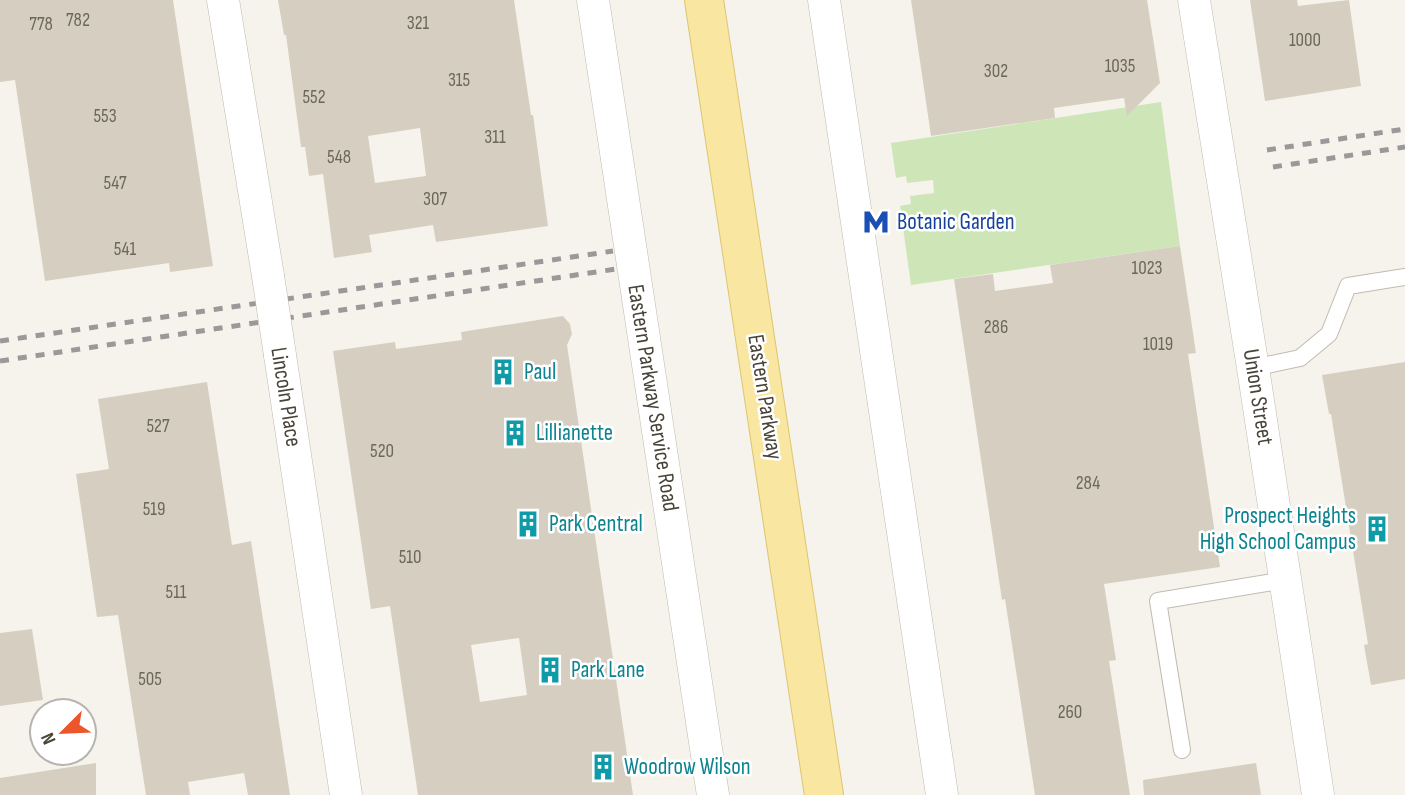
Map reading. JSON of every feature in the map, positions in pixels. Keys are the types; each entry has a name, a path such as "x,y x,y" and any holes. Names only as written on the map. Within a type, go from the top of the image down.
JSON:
{"main road":[{"name":"Eastern Parkway","path":"704,0 824,795"}],"street":[{"name":"Lincoln Place","path":"223,0 268,276 346,795"},
{"name":"Eastern Parkway Service Road","path":"593,0 713,795"},
{"path":"824,0 942,795"},
{"name":"Union Street","path":"1194,0 1318,795"}],"lane":[{"path":"1253,369 1300,358 1329,334 1348,286 1405,278"},
{"path":"1182,750 1158,601 1285,580"}],"green space":[{"path":"1161,102 1180,246 911,285 900,206 911,204 910,196 934,193 933,180 907,183 906,176 896,178 891,143"}],"building":[{"path":"0,0 173,0 213,266 170,272 169,263 45,281 15,80 0,82"},
{"path":"278,0 514,0 548,226 436,242 433,225 369,235 372,252 334,258 323,174 309,176 305,147 301,147","holes":["420,128 426,176 375,183 368,136"]},
{"path":"911,0 1147,0 1160,83 1127,116 1124,98 1054,108 1055,118 931,136"},
{"path":"1250,0 1297,0 1298,6 1349,0 1361,86 1265,101"},
{"path":"1180,246 1196,353 1188,354 1220,567 1104,584 1116,660 1109,661 1130,795 1035,795 1005,599 1002,600 954,279 993,274 995,291 1053,283 1050,265"},
{"path":"563,316 570,324 572,334 567,345 633,795 418,795 390,606 371,609 333,351 395,342 396,349 462,340 461,332","holes":["519,638 527,695 480,702 471,645"]},
{"name":"Prospect Heights High School Campus","path":"1405,362 1405,679 1371,685 1364,645 1368,644 1331,414 1322,375"},
{"path":"207,382 232,545 251,541 290,795 248,795 244,773 188,782 190,795 146,795 118,615 97,617 76,474 109,469 98,399"},
{"path":"32,629 43,697 28,697 28,702 0,706 0,633"},
{"path":"1256,763 1261,795 1144,795 1143,780"},
{"path":"70,767 96,767 96,795 0,795 0,778"}],"railway":[{"path":"1267,150 1405,129"},
{"path":"1273,167 1405,147"},
{"path":"0,341 613,251"},
{"path":"0,361 616,269"}],"place":[{"name":"Botanic Garden","path":"876,222"},
{"name":"Paul","path":"503,372"},
{"name":"Lillianette","path":"515,433"},
{"name":"Park Central","path":"528,524"},
{"name":"Prospect Heights High School Campus","path":"1377,529"},
{"name":"Park Lane","path":"550,670"},
{"name":"Woodrow Wilson","path":"603,767"}]}
